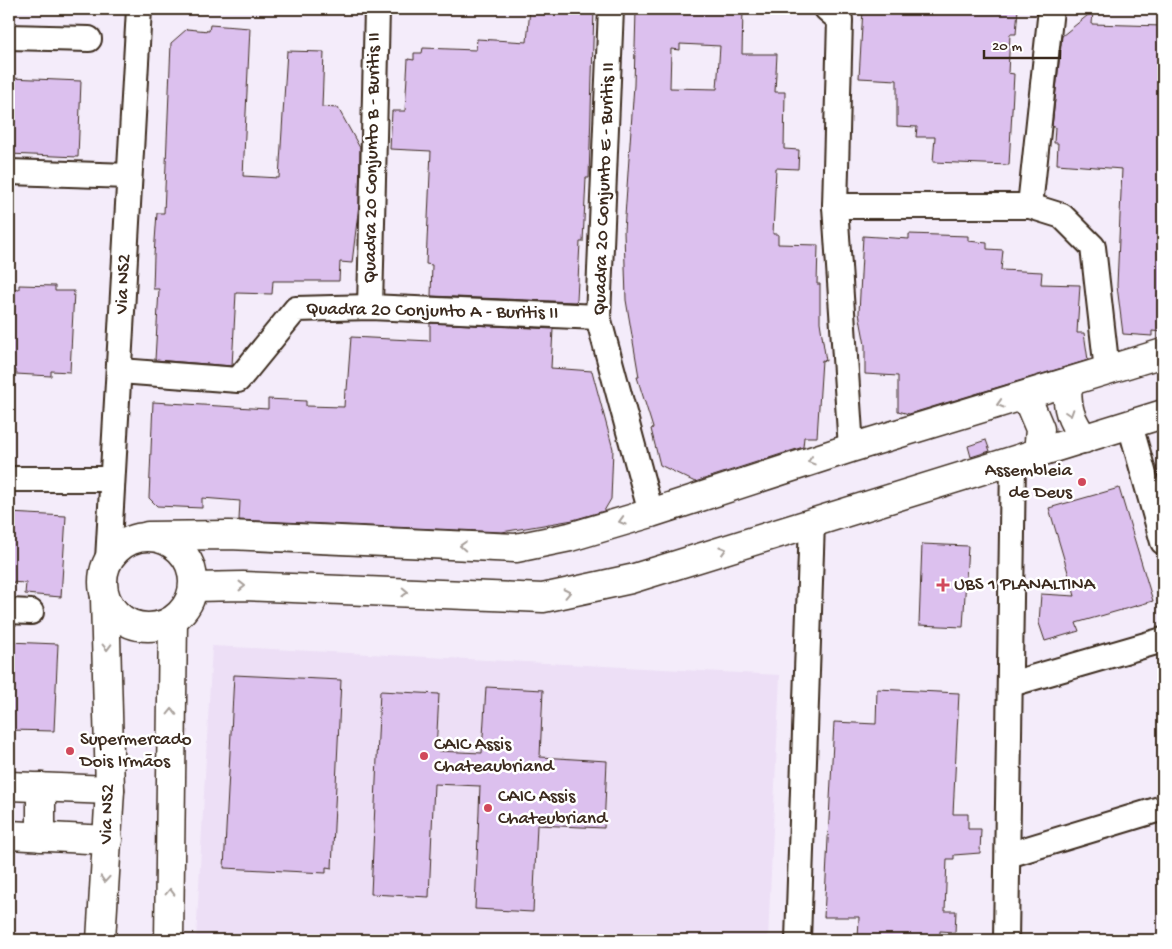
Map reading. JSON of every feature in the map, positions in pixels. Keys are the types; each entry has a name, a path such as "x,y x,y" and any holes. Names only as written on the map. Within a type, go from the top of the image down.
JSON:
{"street":[{"name":"Via NS2","path":"108,560 111,479 120,371 139,9"},
{"name":"Quadra 20 Conjunto B - Buritis II","path":"370,307 377,9"},
{"name":"Quadra 20 Conjunto E - Buritis II","path":"611,9 598,317 651,513"},
{"path":"826,9 840,20 835,206 851,448"},
{"path":"1030,206 1051,9"},
{"path":"9,37 89,39"},
{"path":"9,172 129,176"},
{"path":"835,206 1030,206 1062,216 1093,247 1107,371"},
{"name":"Quadra 20 Conjunto A - Buritis II","path":"120,371 238,380 296,309 370,307 598,317"},
{"path":"148,536 167,540 183,551 192,568 194,587 187,606 173,620 158,626 141,626 126,621 114,611 105,598 104,572 108,560 118,548 132,539 148,536 230,535 516,548 570,536 651,513 851,448 1067,384 1163,353"},
{"path":"1067,384 1067,404 1070,418 1084,439"},
{"path":"1006,940 1011,684 1026,458 1040,429 1026,396"},
{"path":"194,587 243,586 543,598 631,579 1163,414"},
{"path":"1130,424 1163,542"},
{"path":"9,479 111,479"},
{"path":"798,940 812,522"},
{"name":"Via NS2","path":"102,940 110,790 105,598"},
{"path":"169,940 173,620"},
{"path":"1011,684 1163,640"},
{"path":"9,786 110,790"},
{"path":"41,787 41,836"},
{"path":"1008,855 1163,808"},
{"path":"9,835 108,840"}],"shaded area":[{"name":"CAIC Assis Chateubriand","path":"212,646 780,675 768,940 196,940"}],"building":[{"path":"530,9 594,9 589,178 586,178 583,242 580,242 577,300 575,302 431,296 432,265 426,264 431,151 390,149 392,111 405,111 408,59 414,60 414,53 422,53 423,48 476,50 477,39 527,42"},
{"path":"743,9 742,54 777,54 775,92 785,92 784,149 799,150 798,169 776,168 773,234 778,234 778,244 818,245 817,284 820,284 820,322 826,361 822,360 817,437 804,437 803,447 695,482 660,465 651,429 653,428 637,377 639,377 626,300 624,231 634,85 636,10","holes":["680,44 720,46 717,89 670,88 671,49 680,50"]},
{"path":"863,9 1018,9 1016,34 1010,34 1008,73 1014,74 1009,165 933,162 935,137 916,137 917,127 897,126 897,80 859,78"},
{"path":"1093,11 1092,24 1163,26 1163,332 1152,331 1152,336 1123,334 1117,286 1122,169 1057,164 1058,143 1054,143 1055,127 1052,127 1062,36"},
{"path":"210,25 250,28 243,176 279,178 287,51 324,52 322,107 338,108 360,148 359,204 352,263 340,262 339,281 273,281 272,294 236,293 232,366 155,360 159,289 153,289 154,255 157,213 164,213 171,43 187,29 209,31"},
{"path":"10,78 81,81 78,157 9,154"},
{"path":"909,234 968,236 968,241 987,243 987,249 1003,250 1001,270 1042,272 1041,284 1080,285 1077,333 1084,333 1088,360 909,414 898,411 898,376 865,374 865,345 859,313 863,236 909,239"},
{"path":"19,285 55,286 55,291 74,291 70,372 51,371 51,376 16,374 16,370 9,369 9,288 19,289"},
{"path":"430,323 553,329 551,368 592,371 613,449 611,499 604,511 573,520 502,532 239,520 240,501 202,498 202,508 157,506 149,498 153,402 268,409 268,399 306,401 306,406 344,407 351,337 430,341"},
{"path":"986,440 990,451 971,457 968,446"},
{"path":"1119,488 1153,601 1076,623 1079,631 1045,641 1039,623 1041,594 1075,596 1049,508"},
{"path":"9,513 66,516 61,597 25,594 26,583 9,582"},
{"name":"UBS 1 PLANALTINA","path":"922,544 968,546 963,627 919,625"},
{"path":"9,642 58,644 54,731 9,730"},
{"path":"234,675 341,680 332,868 326,867 326,873 224,868"},
{"path":"486,687 543,690 540,757 607,761 604,828 537,825 533,912 475,909 480,786 434,784 429,897 371,894 380,691 439,694 436,751 482,753"},
{"path":"877,689 959,693 953,814 968,814 968,829 981,829 980,853 954,855 954,859 947,859 945,911 956,911 955,932 940,931 940,940 858,940 859,917 824,917 834,722 876,724"}],"place":[{"name":"Assembleia de Deus","path":"1082,482"},
{"name":"UBS 1 PLANALTINA","path":"943,585"},
{"name":"Supermercado Dois Irmãos","path":"70,751"},
{"name":"CAIC Assis Chateaubriand","path":"424,756"},
{"name":"CAIC Assis Chateubriand","path":"488,808"}]}
